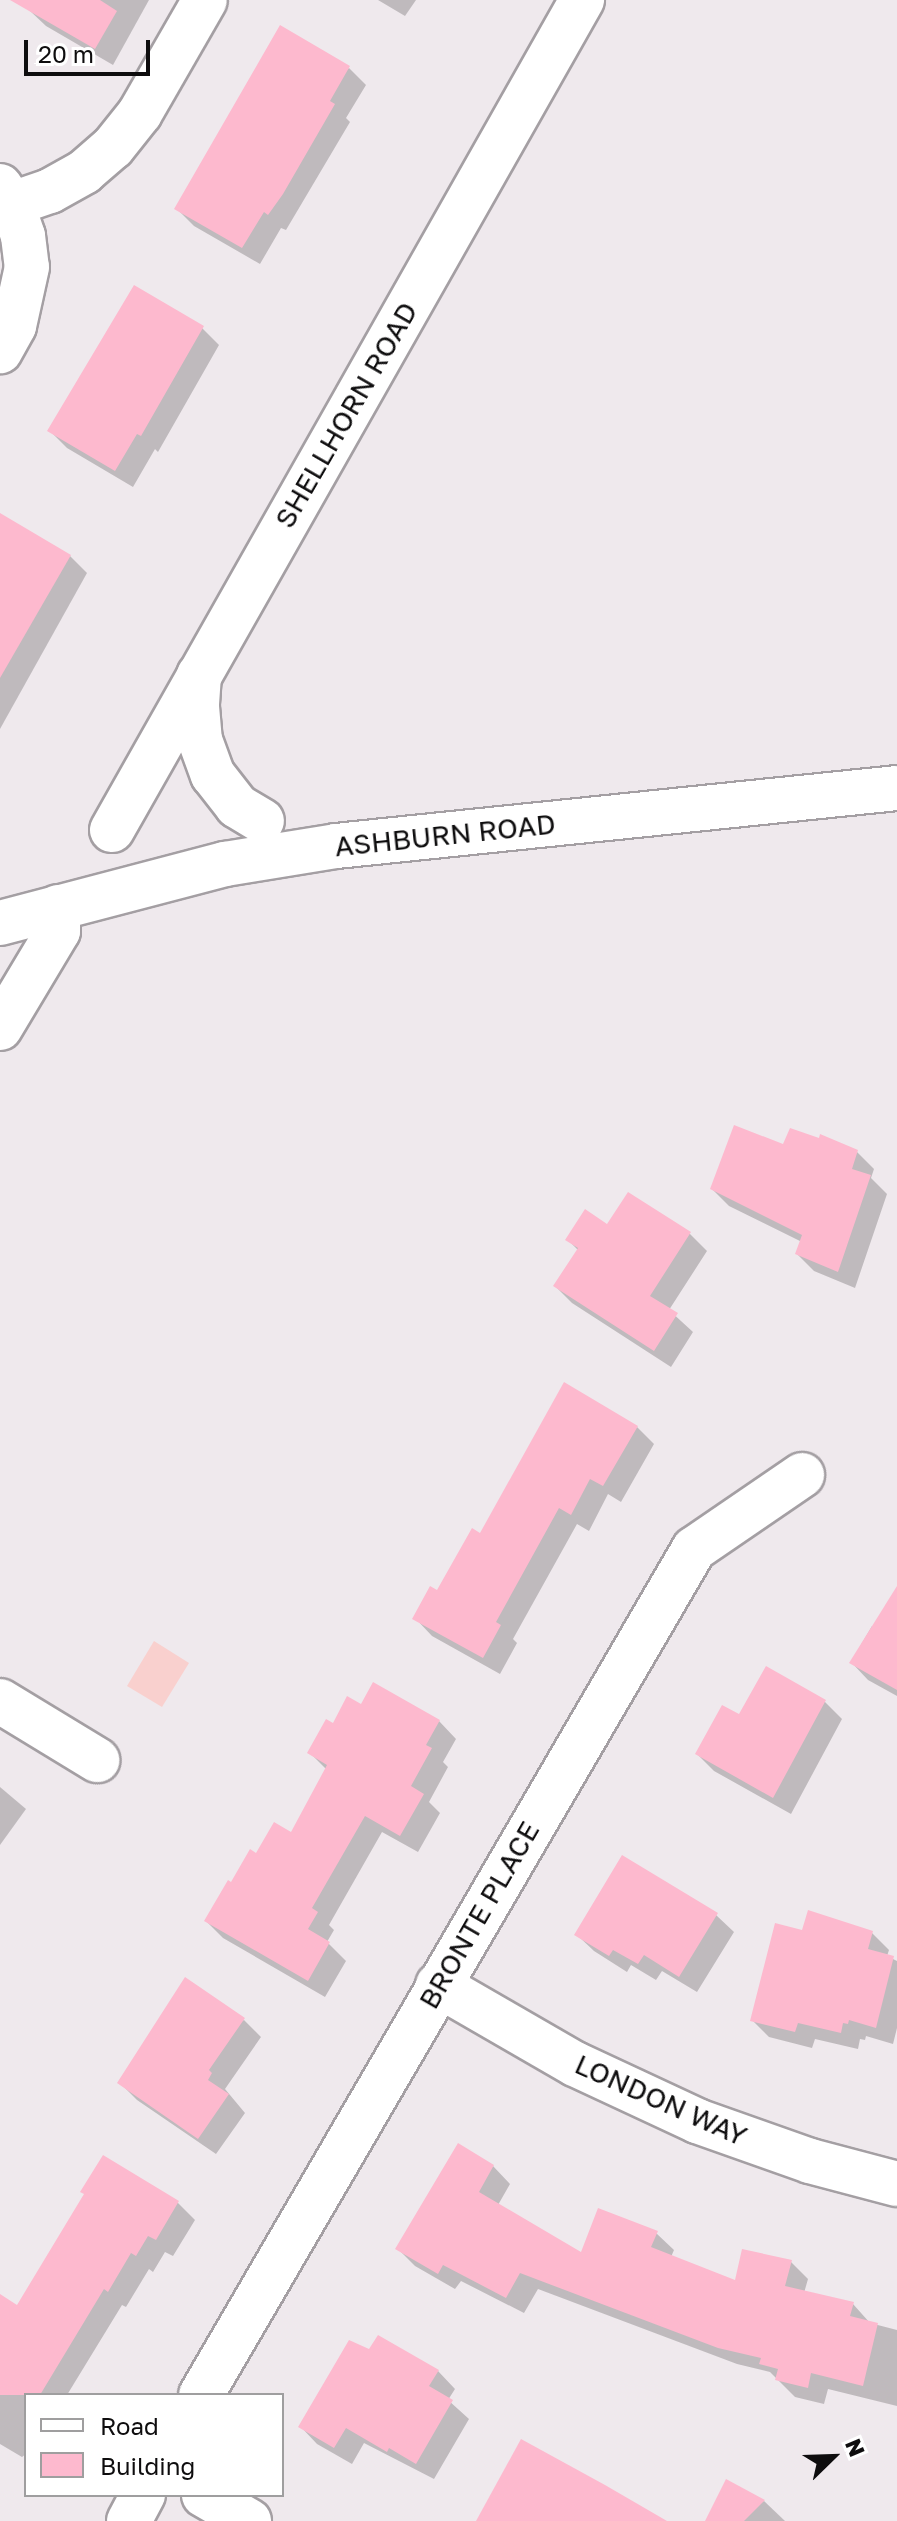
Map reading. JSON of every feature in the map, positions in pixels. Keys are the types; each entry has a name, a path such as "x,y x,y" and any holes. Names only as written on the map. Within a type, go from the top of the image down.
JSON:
{"street":[{"path":"0,351 14,326 27,267 23,236 6,195 61,185 84,172 113,147 140,113 205,0"},
{"name":"SHELLHORN ROAD","path":"112,830 582,0"},
{"path":"200,673 197,707 200,740 213,775 237,806 262,821"},
{"name":"ASHBURN ROAD","path":"0,923 225,864 336,846 897,788"},
{"path":"0,1028 58,931 58,907"},
{"name":"BRONTE PLACE","path":"202,2393 694,1549 802,1475"},
{"path":"0,1701 97,1760"},
{"name":"LONDON WAY","path":"438,1985 575,2064 697,2121 810,2161 897,2184"},
{"path":"129,2521 142,2497"},
{"path":"207,2497 249,2521"}],"shaded area":[{"path":"154,1641 189,1663 162,1707 127,1686"}],"building":[{"path":"10,0 100,0 117,11 95,49"},
{"path":"280,25 350,66 330,101 335,104 283,194 268,215 264,212 242,248 174,209"},
{"path":"134,285 204,326 141,436 137,434 115,471 47,431"},
{"path":"0,513 71,555 0,678"},
{"path":"734,1125 783,1144 790,1128 819,1138 820,1134 858,1150 852,1169 871,1175 838,1272 795,1254 802,1235 710,1189"},
{"path":"628,1192 691,1232 650,1296 678,1313 654,1351 553,1286 578,1248 565,1240 585,1209 607,1224"},
{"path":"564,1382 638,1426 603,1486 590,1479 571,1515 559,1508 496,1622 501,1625 483,1658 412,1619 430,1586 437,1590 472,1528 480,1533"},
{"path":"897,1586 897,1690 849,1663"},
{"path":"766,1666 826,1700 773,1798 695,1754 722,1705 739,1714"},
{"path":"373,1682 440,1720 426,1745 432,1748 411,1786 424,1794 400,1836 365,1816 312,1908 318,1912 308,1929 330,1942 308,1981 204,1921 228,1880 231,1882 250,1849 256,1853 274,1822 291,1832 327,1765 307,1753 326,1719 333,1723 347,1696 361,1704"},
{"path":"622,1855 718,1913 679,1977 644,1955 638,1964 613,1950 609,1956 574,1935"},
{"path":"808,1910 873,1931 868,1949 894,1956 876,2028 849,2020 848,2024 843,2023 841,2033 798,2023 795,2032 750,2021 775,1923 802,1930"},
{"path":"185,1977 245,2018 209,2070 212,2073 208,2080 229,2094 198,2139 117,2083"},
{"path":"458,2143 494,2165 479,2192 581,2252 598,2208 658,2231 651,2247 735,2280 742,2249 792,2260 785,2286 854,2302 850,2316 878,2323 863,2386 811,2373 808,2388 775,2380 778,2369 759,2364 761,2358 718,2348 520,2273 506,2298 443,2265 438,2274 395,2249"},
{"path":"103,2155 179,2201 156,2240 148,2236 136,2256 131,2253 108,2292 104,2289 41,2393 0,2395 0,2294 17,2305 84,2194 80,2192"},
{"path":"378,2335 439,2370 429,2386 453,2400 416,2464 389,2448 387,2452 346,2428 334,2448 298,2427 349,2340 369,2349"},
{"path":"521,2439 605,2485 667,2521 476,2521"},
{"path":"726,2479 765,2500 744,2521 705,2521"}]}
